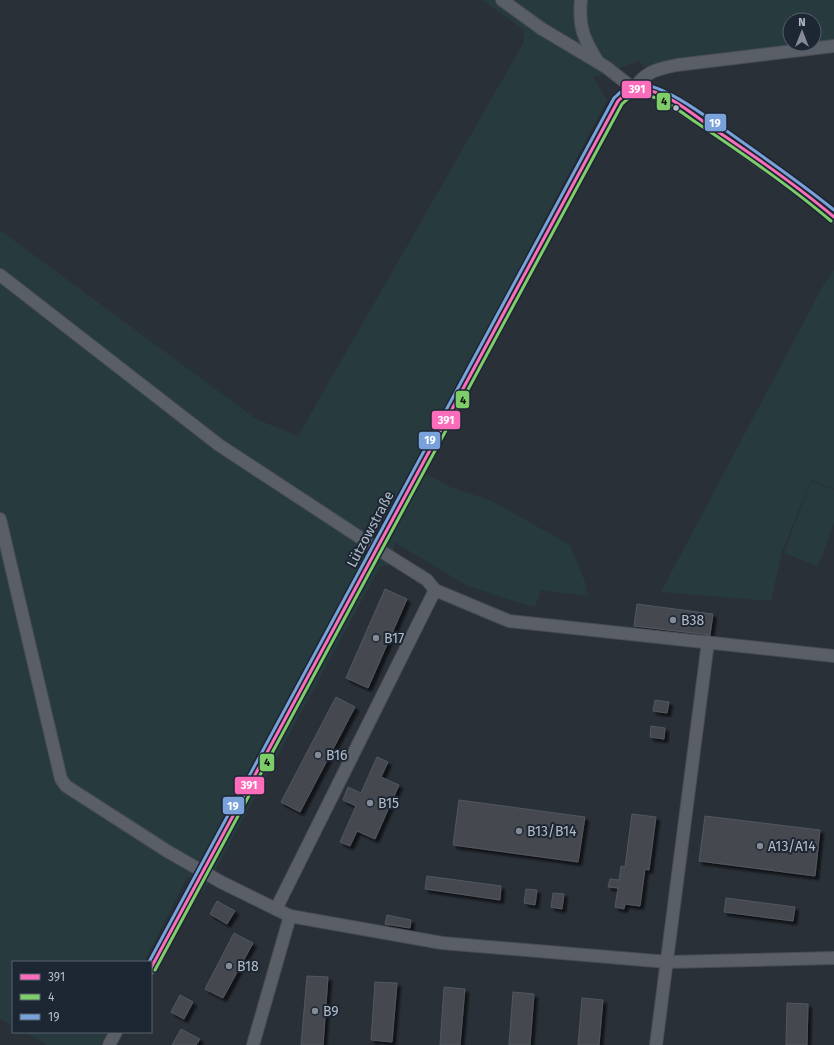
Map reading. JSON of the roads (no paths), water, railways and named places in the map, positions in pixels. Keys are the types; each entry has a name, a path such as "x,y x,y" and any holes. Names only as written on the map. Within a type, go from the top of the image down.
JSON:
{"street":[{"path":"502,0 542,29 598,63 634,89 644,89 655,92 714,129 815,201 834,217"},
{"path":"581,0 583,34 598,63"},
{"name":"Lützowstraße","path":"152,966 618,101 625,94 634,89 640,79 649,73 677,64 834,46"},
{"path":"0,275 219,445 427,580 435,590 510,621 834,656"},
{"path":"0,519 61,779 66,786 167,851 221,882 290,916 442,943 668,962 834,958"},
{"path":"276,909 435,590"},
{"path":"656,1045 668,962 708,642"},
{"path":"253,1045 290,916"},
{"path":"109,1045 115,1033"}],"place":[{"name":"B38","path":"673,620"},
{"name":"B17","path":"376,638"},
{"name":"B16","path":"318,755"},
{"name":"B15","path":"370,803"},
{"name":"B13/B14","path":"519,831"},
{"name":"A13/A14","path":"760,846"},
{"name":"B18","path":"229,966"},
{"name":"B9","path":"315,1011"}]}
